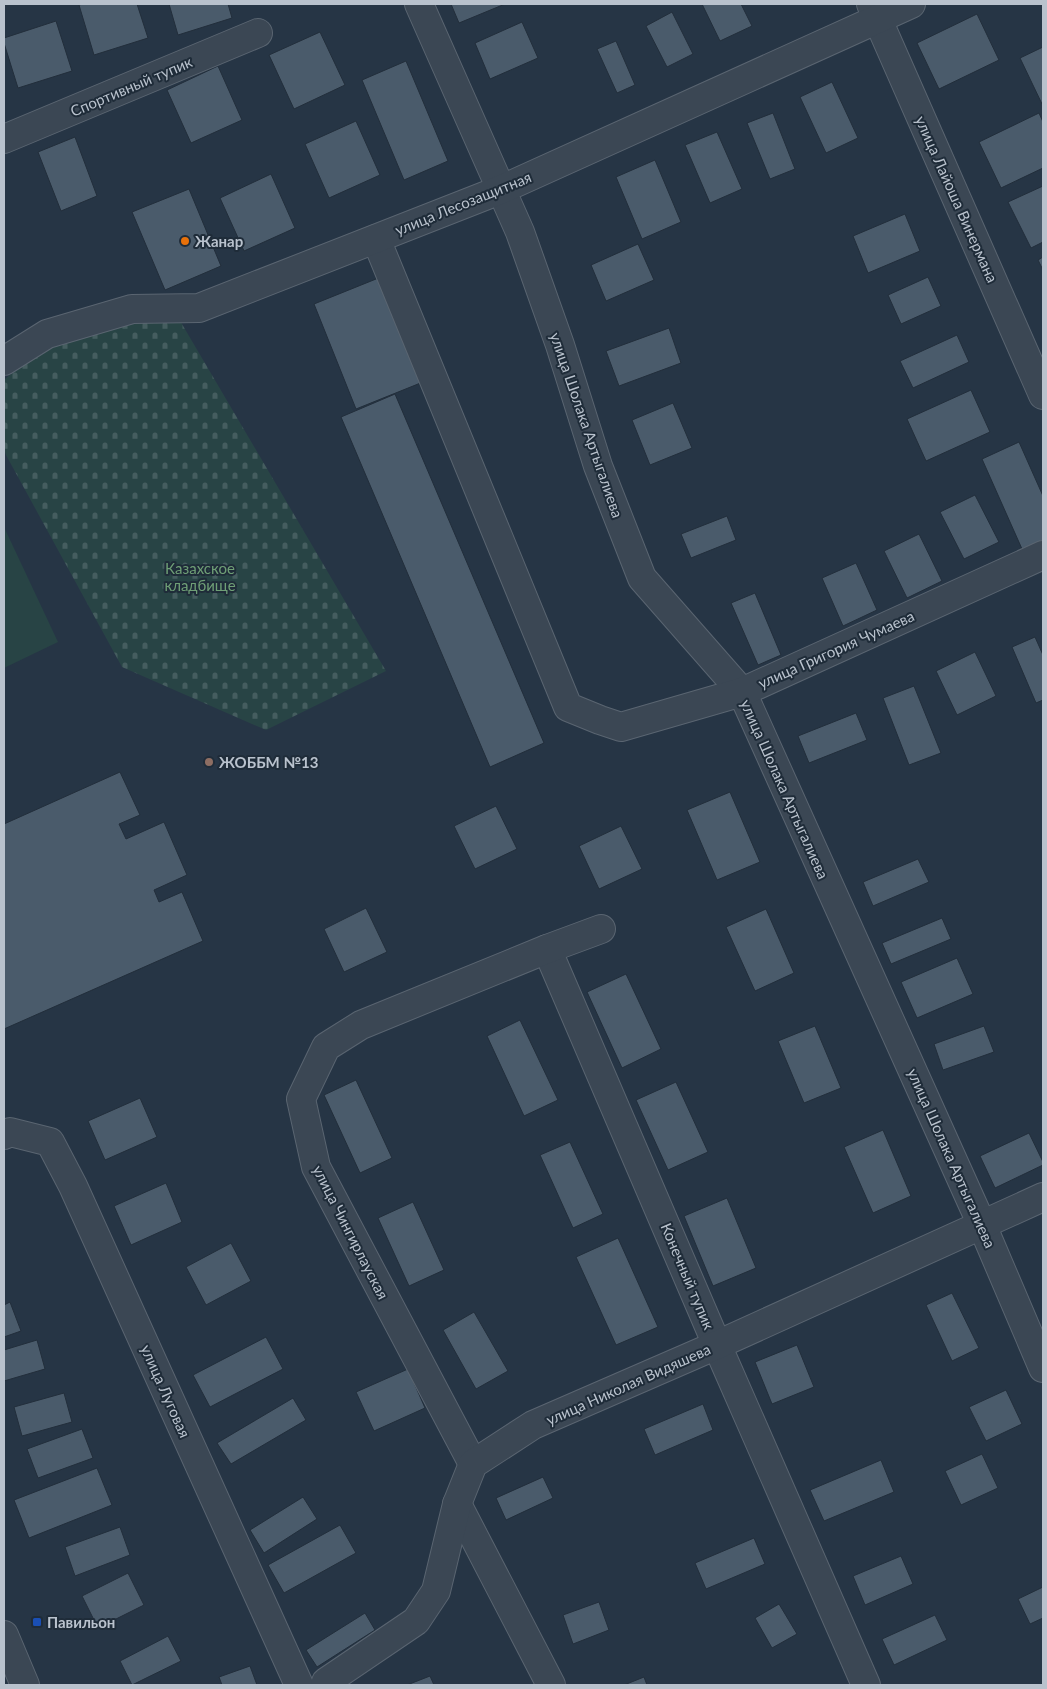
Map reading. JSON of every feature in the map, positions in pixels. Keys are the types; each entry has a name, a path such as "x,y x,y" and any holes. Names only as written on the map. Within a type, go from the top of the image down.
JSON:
{"street":[{"name":"улица Шолака Артыгалиева","path":"419,4 520,232 560,345 598,466 642,578 742,692 982,1225 1043,1368"},
{"name":"улица Лесозащитная","path":"4,361 47,334 132,309 200,308 376,239 500,190 875,11 911,4"},
{"name":"улица Лайоша Винермана","path":"875,11 1043,395"},
{"name":"Спортивный тупик","path":"4,139 258,33"},
{"name":"улица Григория Чумаева","path":"376,239 568,706 621,727 742,692 1043,555"},
{"name":"улица Чингирлауская","path":"473,1464 316,1167 301,1099 326,1046 361,1025 601,929"},
{"name":"Конечный тупик","path":"547,949 717,1345 866,1685"},
{"name":"улица Луговая","path":"4,1135 10,1132 50,1142 73,1186 299,1685"},
{"name":"улица Николая Видяшева","path":"473,1464 533,1425 717,1345 1043,1197"},
{"path":"325,1685 326,1682 416,1621 436,1591 457,1504 473,1464"},
{"path":"457,1504 551,1685"},
{"path":"4,1635 25,1685"}],"green space":[{"name":"Казахское кладбище","path":"179,319 386,671 266,730 122,667 4,449 4,380 34,354 123,323"},
{"path":"4,527 58,642 4,668"}],"building":[{"path":"137,4 148,38 94,55 79,5"},
{"path":"169,4 228,4 232,18 178,35"},
{"path":"451,4 505,4 459,23"},
{"path":"702,4 741,4 752,26 720,41"},
{"path":"672,12 693,54 667,67 646,26"},
{"path":"977,14 999,60 939,89 917,43"},
{"path":"56,21 72,71 18,88 4,38"},
{"path":"522,22 538,58 490,79 475,43"},
{"path":"320,32 345,85 294,109 269,55"},
{"path":"616,41 635,85 617,93 597,49"},
{"path":"1043,47 1043,104 1042,104 1020,58"},
{"path":"406,61 448,161 404,180 362,80"},
{"path":"218,66 242,120 191,143 167,90"},
{"path":"832,82 858,138 826,153 800,97"},
{"path":"773,113 795,169 770,179 747,123"},
{"path":"1039,113 1043,122 1043,168 1001,188 979,142"},
{"path":"356,121 380,175 329,198 305,144"},
{"path":"717,132 742,189 710,203 685,145"},
{"path":"75,137 97,196 61,211 38,152"},
{"path":"655,160 681,222 642,239 616,177"},
{"path":"271,174 295,228 244,251 220,198"},
{"path":"1043,186 1043,242 1031,248 1008,202"},
{"path":"189,189 221,266 165,290 132,212"},
{"path":"905,214 920,251 868,273 853,236"},
{"path":"638,244 654,280 606,301 591,265"},
{"path":"1043,257 1043,270 1038,260"},
{"path":"381,277 423,382 356,409 314,304"},
{"path":"928,277 941,306 901,324 888,295"},
{"path":"669,328 681,363 619,386 606,351"},
{"path":"957,335 969,362 913,388 900,361"},
{"path":"971,390 990,432 926,461 907,419"},
{"path":"395,394 544,743 490,767 341,417"},
{"path":"673,403 692,448 650,465 632,420"},
{"path":"1019,442 1043,496 1043,540 1022,549 982,459"},
{"path":"975,495 999,542 964,559 940,512"},
{"path":"727,516 736,540 691,558 681,534"},
{"path":"919,534 942,581 907,598 884,551"},
{"path":"856,563 877,610 843,626 822,578"},
{"path":"755,593 781,655 758,665 731,603"},
{"path":"1035,637 1043,655 1043,700 1036,703 1012,647"},
{"path":"975,652 996,696 957,715 936,671"},
{"path":"914,686 941,753 909,765 883,698"},
{"path":"856,713 867,740 809,763 798,736"},
{"path":"120,772 140,815 119,824 126,839 164,822 187,875 154,890 159,902 182,892 203,941 4,1029 4,824"},
{"path":"730,792 760,862 717,880 687,810"},
{"path":"496,806 517,849 475,869 454,826"},
{"path":"621,826 642,869 599,889 579,846"},
{"path":"918,859 929,882 873,906 863,882"},
{"path":"366,908 387,952 344,972 324,929"},
{"path":"766,909 794,973 755,991 726,927"},
{"path":"942,918 951,939 891,964 882,943"},
{"path":"957,958 973,994 917,1018 901,982"},
{"path":"626,974 661,1049 622,1068 587,992"},
{"path":"520,1020 558,1100 524,1116 487,1036"},
{"path":"815,1026 841,1088 804,1103 778,1041"},
{"path":"984,1026 994,1052 943,1070 934,1044"},
{"path":"356,1080 392,1158 360,1173 324,1095"},
{"path":"676,1082 708,1152 668,1170 636,1100"},
{"path":"140,1098 157,1137 105,1160 88,1121"},
{"path":"883,1130 911,1196 873,1213 844,1147"},
{"path":"1029,1133 1043,1165 995,1188 980,1156"},
{"path":"570,1142 603,1214 573,1228 540,1155"},
{"path":"166,1183 182,1222 131,1245 114,1206"},
{"path":"727,1198 756,1268 713,1286 684,1216"},
{"path":"413,1202 444,1270 409,1286 378,1218"},
{"path":"618,1238 658,1327 616,1345 576,1257"},
{"path":"231,1243 251,1281 206,1305 186,1267"},
{"path":"952,1293 979,1348 952,1361 926,1305"},
{"path":"10,1302 21,1331 4,1337 4,1305"},
{"path":"474,1312 508,1371 476,1389 443,1330"},
{"path":"266,1337 283,1369 210,1407 193,1375"},
{"path":"37,1340 45,1369 4,1381 4,1350"},
{"path":"797,1345 814,1387 772,1404 755,1362"},
{"path":"408,1369 425,1408 374,1431 356,1392"},
{"path":"1006,1390 1022,1424 986,1441 969,1407"},
{"path":"64,1393 72,1422 22,1436 14,1407"},
{"path":"293,1398 306,1420 231,1464 217,1443"},
{"path":"703,1404 713,1430 655,1455 644,1429"},
{"path":"82,1429 93,1458 38,1478 27,1449"},
{"path":"982,1454 998,1488 961,1505 945,1471"},
{"path":"881,1460 894,1492 824,1521 810,1490"},
{"path":"97,1468 112,1505 29,1538 14,1500"},
{"path":"543,1477 553,1498 506,1520 496,1498"},
{"path":"303,1497 317,1519 264,1553 250,1530"},
{"path":"340,1525 356,1553 284,1593 268,1565"},
{"path":"120,1527 130,1555 75,1576 65,1547"},
{"path":"754,1538 765,1564 706,1589 695,1563"},
{"path":"901,1556 913,1584 865,1605 853,1576"},
{"path":"128,1573 144,1605 98,1628 82,1596"},
{"path":"1043,1587 1043,1618 1030,1624 1018,1599"},
{"path":"599,1602 609,1630 573,1644 563,1615"},
{"path":"779,1604 797,1634 772,1648 755,1618"},
{"path":"365,1613 375,1630 317,1667 306,1650"},
{"path":"935,1615 947,1640 894,1665 882,1639"},
{"path":"168,1636 181,1661 132,1685 120,1661"},
{"path":"250,1666 257,1685 222,1685 219,1677"},
{"path":"430,1676 434,1685 407,1685"},
{"path":"644,1677 647,1685 624,1685"}],"place":[{"name":"Жанар","path":"185,241"},
{"name":"ЖОББМ №13","path":"209,762"},
{"name":"Павильон","path":"37,1622"}]}
